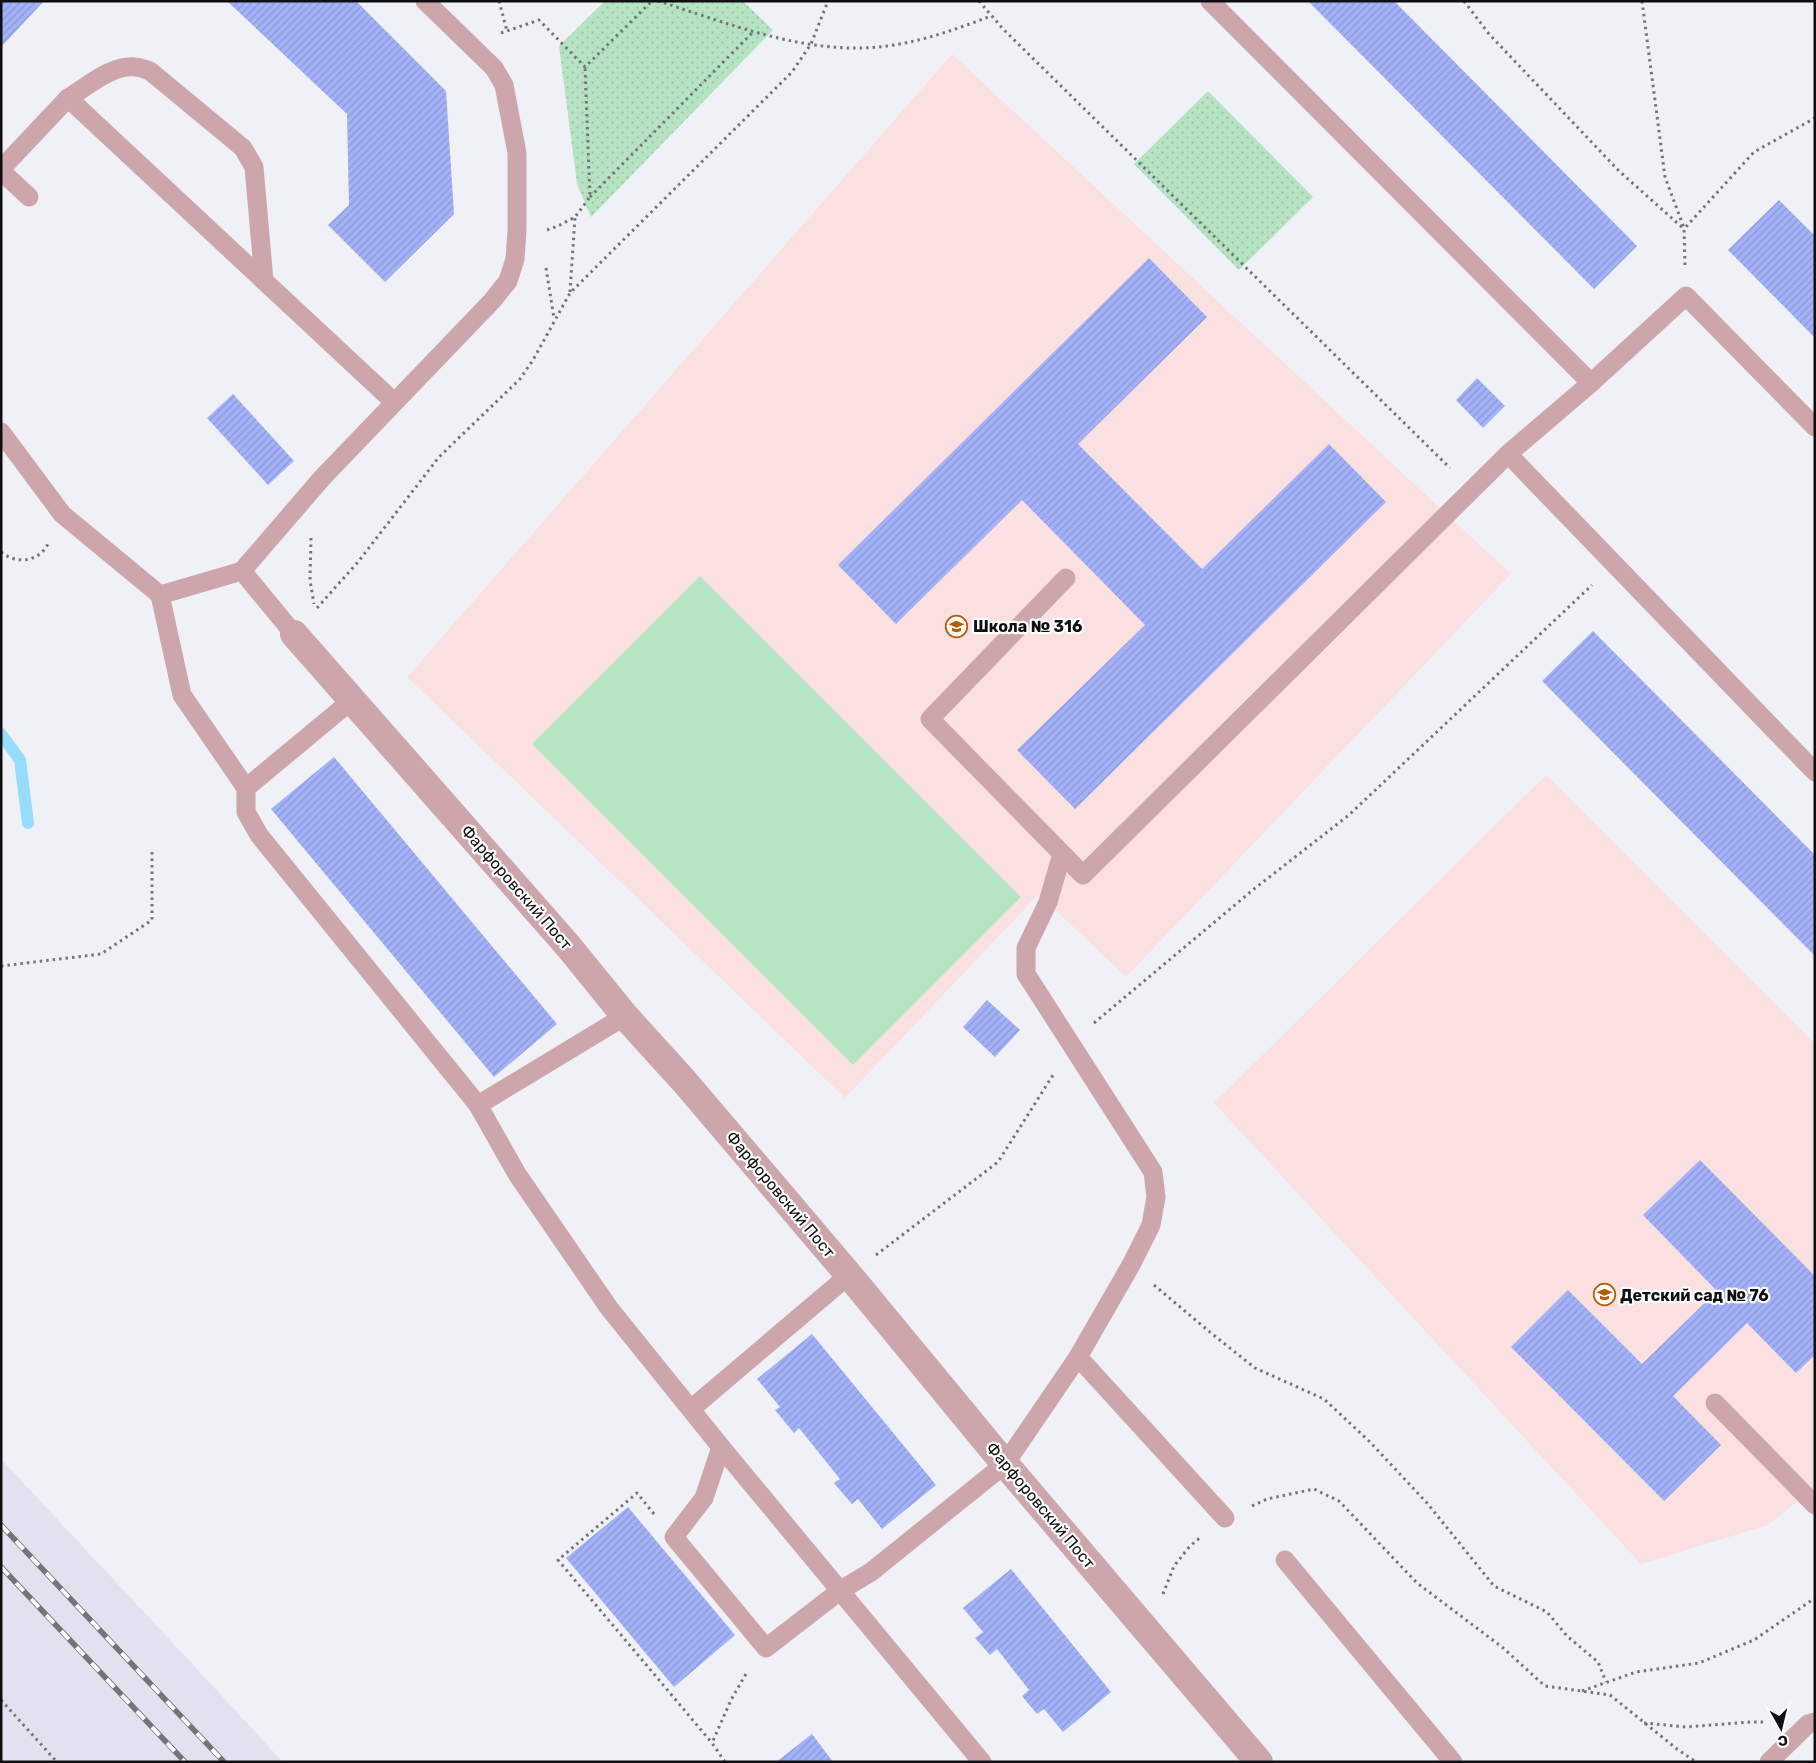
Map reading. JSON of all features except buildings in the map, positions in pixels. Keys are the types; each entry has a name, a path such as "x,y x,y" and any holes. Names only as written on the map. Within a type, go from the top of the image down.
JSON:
{"street":[{"name":"Фарфоровский Пост","path":"294,634 569,947 625,1016 684,1080 850,1275 1005,1464 1255,1761"}],"lane":[{"path":"160,595 242,571 322,478 508,282 515,259 517,231 517,153 504,86 494,68 425,1"},
{"path":"1210,1 1590,383"},
{"path":"29,197 1,170 68,98 98,79 119,69 136,67 150,71 243,148 254,167 264,281"},
{"path":"68,98 394,402"},
{"path":"1066,578 930,719 1083,875 1508,454 1686,296 1815,427"},
{"path":"1,432 62,514 160,595 182,695 246,788 246,812 258,834 478,1105 517,1174 609,1308 721,1447 982,1762"},
{"path":"1508,454 1815,772"},
{"path":"242,571 294,634"},
{"path":"246,788 352,700"},
{"path":"721,1447 704,1498 674,1537 766,1648 840,1590 871,1572 1005,1464 1078,1357 1131,1265 1151,1225 1156,1197 1153,1172 1026,974 1026,948 1048,902 1062,854"},
{"path":"478,1105 625,1016"},
{"path":"691,1409 850,1275"},
{"path":"1078,1357 1225,1518"},
{"path":"1715,1403 1815,1505"},
{"path":"1285,1560 1453,1762"},
{"path":"1769,1762 1811,1723"}],"path":[{"path":"499,1 507,32"},
{"path":"584,67 652,1"},
{"path":"658,1 754,30 826,47 859,48 914,41 992,16"},
{"path":"311,536 310,580 315,610 358,562 439,457 520,379 533,360 570,293 792,72 811,44 828,1"},
{"path":"979,1 1003,30 1472,490"},
{"path":"1464,1 1489,34 1619,171 1684,229"},
{"path":"1642,1 1665,176 1684,229 1686,296"},
{"path":"469,44 539,20 584,67 590,197"},
{"path":"517,231 546,230 575,217 590,197 754,30"},
{"path":"1684,229 1754,152 1815,118"},
{"path":"570,293 575,217"},
{"path":"545,259 554,319"},
{"path":"1,552 17,561 30,560 46,548 62,514"},
{"path":"850,1275 998,1162 1072,1046 1102,1016 1240,900 1349,816 1614,564"},
{"path":"1,966 101,954 152,920 152,852"},
{"path":"1131,1265 1255,1368 1324,1399 1370,1442 1426,1503 1494,1586 1547,1612 1567,1636 1598,1662 1606,1682"},
{"path":"1142,1625 1165,1590 1174,1566 1190,1546 1225,1518 1268,1499 1314,1489 1339,1501 1417,1583 1502,1647 1545,1686 1610,1695 1676,1749 1696,1762"},
{"path":"674,1537 637,1493 558,1560 712,1743 725,1762"},
{"path":"1581,1691 1636,1672 1699,1663 1754,1640 1815,1598"},
{"path":"712,1743 731,1700 748,1670 766,1648"},
{"path":"1,1700 57,1762"},
{"path":"1644,1723 1686,1727 1751,1722 1811,1723"}],"shaded area":[{"name":"Школа № 316","path":"952,54 1511,574 1126,977 1038,895 845,1098 407,677"},
{"name":"Детский сад № 76","path":"1546,775 1815,1044 1815,1487 1768,1525 1641,1564 1214,1103"},
{"path":"1,1459 156,1625 283,1762 1,1762"}],"green space":[{"path":"605,1 743,1 773,30 591,217 577,184 559,46"},
{"path":"1208,91 1313,197 1239,270 1134,164"},
{"path":"700,576 1021,897 853,1065 532,744"}],"waterway":[{"path":"1,734 20,760 28,823"}],"railway":[{"path":"1,1525 224,1762"},
{"path":"1,1567 185,1762"}],"place":[{"name":"Школа № 316","path":"957,626"},
{"name":"Детский сад № 76","path":"1604,1295"}]}
